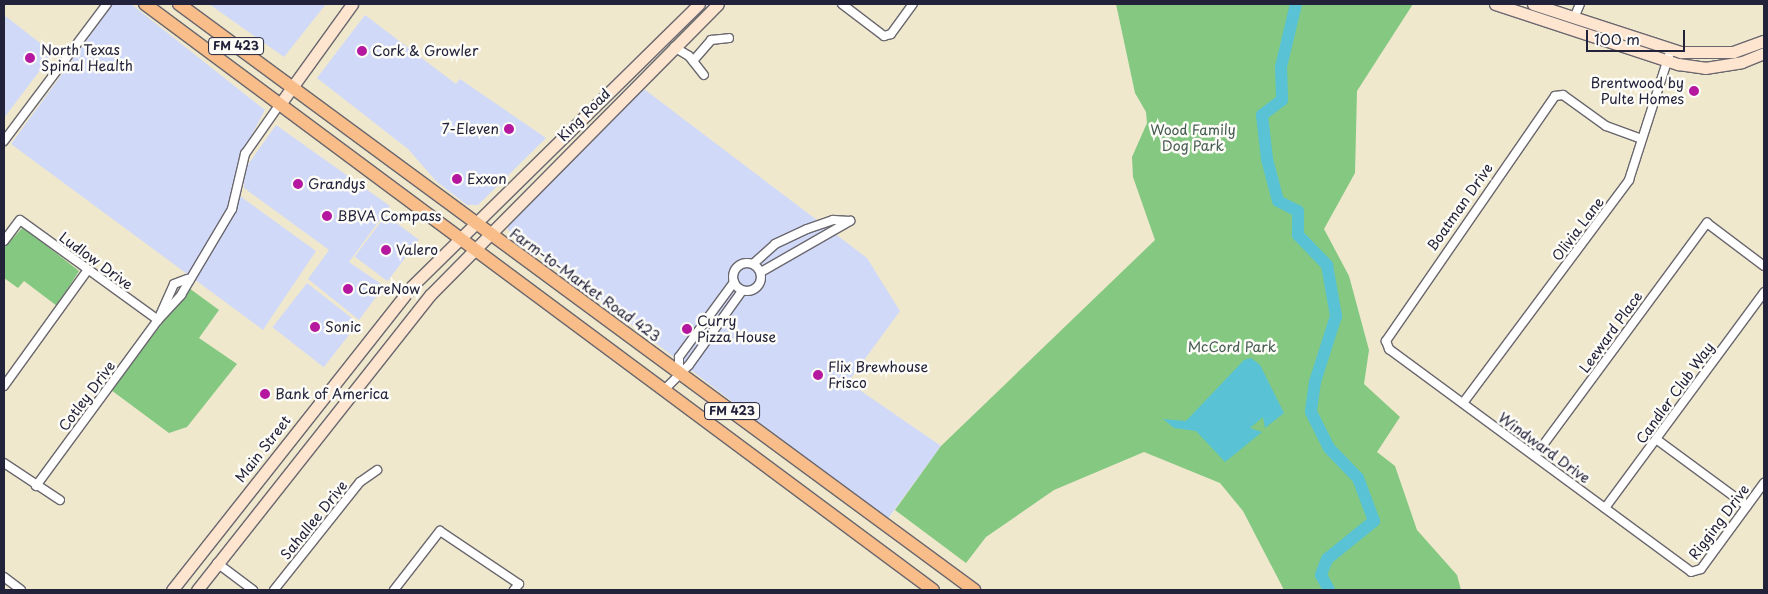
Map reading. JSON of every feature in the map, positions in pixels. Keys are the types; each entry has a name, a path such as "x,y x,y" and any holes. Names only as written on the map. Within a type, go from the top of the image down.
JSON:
{"main road":[{"name":"FM 423","path":"145,4 933,590"},
{"name":"Farm-to-Market Road 423","path":"179,4 474,224 679,372 974,590"}],"street":[{"path":"4,141 107,4"},
{"path":"187,279 232,209 245,154 352,4"},
{"name":"King Road","path":"459,238 550,152 699,4"},
{"name":"King Road","path":"473,249 718,4"},
{"path":"842,4 876,32 888,36 913,4"},
{"path":"1495,4 1570,32 1668,61 1706,68 1742,62 1764,45"},
{"path":"1533,4 1671,49 1709,55 1764,45"},
{"path":"1570,32 1580,4"},
{"path":"665,37 674,47 693,61 704,75"},
{"path":"693,61 711,40 729,38"},
{"name":"Olivia Lane","path":"1463,403 1622,190 1633,169 1639,138 1671,49"},
{"name":"Boatman Drive","path":"1386,341 1549,101 1563,95 1606,126 1639,138"},
{"path":"550,152 560,162"},
{"name":"Ludlow Drive","path":"4,241 20,220 87,271 158,320"},
{"path":"664,390 679,372 689,365 742,291 756,289 761,272 850,221 833,220 808,230 775,244 753,264 739,266 734,282 679,357 679,372"},
{"name":"Leeward Place","path":"1535,456 1707,223 1764,266"},
{"name":"Main Street","path":"172,590 369,336 459,238"},
{"path":"197,590 326,422 473,249"},
{"path":"753,264 761,272"},
{"path":"4,386 87,271"},
{"name":"Cotley Drive","path":"158,320 174,284 187,279"},
{"name":"Cotley Drive","path":"36,486 158,320 182,295 187,279"},
{"path":"734,282 742,291"},
{"name":"Candler Club Way","path":"1605,508 1764,292"},
{"name":"Windward Drive","path":"1386,341 1389,348 1691,572"},
{"path":"1656,439 1747,506"},
{"path":"4,463 36,486 60,500"},
{"name":"Sahallee Drive","path":"274,590 360,482 378,470"},
{"name":"Rigging Drive","path":"1691,572 1700,570 1764,482"},
{"path":"394,590 440,531 516,587"},
{"path":"199,555 253,590"},
{"path":"4,577 21,590"}],"shaded area":[{"path":"113,4 131,4 265,110 244,149 240,196 316,251 263,330 11,144"},
{"path":"209,4 326,4 284,57"},
{"path":"4,15 53,53 4,118"},
{"path":"365,15 456,84 460,79 546,138 478,205 467,205 436,181 408,149 317,78"},
{"path":"640,86 867,258 900,311 848,382 941,446 887,520 508,230 507,224"},
{"path":"276,125 390,206 349,262 384,286 359,320 308,279 329,250 244,188 244,170"},
{"path":"386,215 419,240 387,281 355,257"},
{"path":"307,283 358,323 324,367 273,327"}],"green space":[{"name":"McCord Park","path":"1116,4 1413,4 1357,91 1355,173 1324,229 1349,276 1369,350 1364,384 1400,417 1377,452 1395,466 1417,530 1457,575 1461,590 1284,590 1243,511 1220,483 1144,452 1054,490 986,537 966,563 895,510 941,446 1155,240 1133,177 1132,157 1147,123 1146,112 1135,93"},
{"path":"23,227 79,271 57,306 24,281 18,288 4,278 4,248"},
{"path":"189,288 219,310 199,338 237,364 187,427 169,433 111,390"}],"water":[{"path":"1251,358 1260,365 1284,413 1265,428 1263,417 1250,428 1262,432 1225,462 1196,431 1174,428 1163,419 1186,421 1244,360"}],"waterway":[{"path":"1296,4 1281,67 1282,100 1262,115 1267,159 1278,201 1298,211 1298,235 1327,265 1336,316 1315,382 1311,412 1329,448 1358,478 1374,521 1327,559 1321,575 1329,590"}],"place":[{"name":"Cork & Growler","path":"362,51"},
{"name":"North Texas Spinal Health","path":"30,58"},
{"name":"Brentwood by Pulte Homes","path":"1694,91"},
{"name":"7-Eleven","path":"509,129"},
{"name":"Exxon","path":"457,179"},
{"name":"Grandys","path":"298,184"},
{"name":"BBVA Compass","path":"327,216"},
{"name":"Valero","path":"386,250"},
{"name":"CareNow","path":"348,289"},
{"name":"Sonic","path":"315,327"},
{"name":"Curry Pizza House","path":"687,329"},
{"name":"Flix Brewhouse Frisco","path":"818,375"},
{"name":"Bank of America","path":"265,394"}],"park label":[{"name":"Wood Family Dog Park","path":"1193,138"}]}
